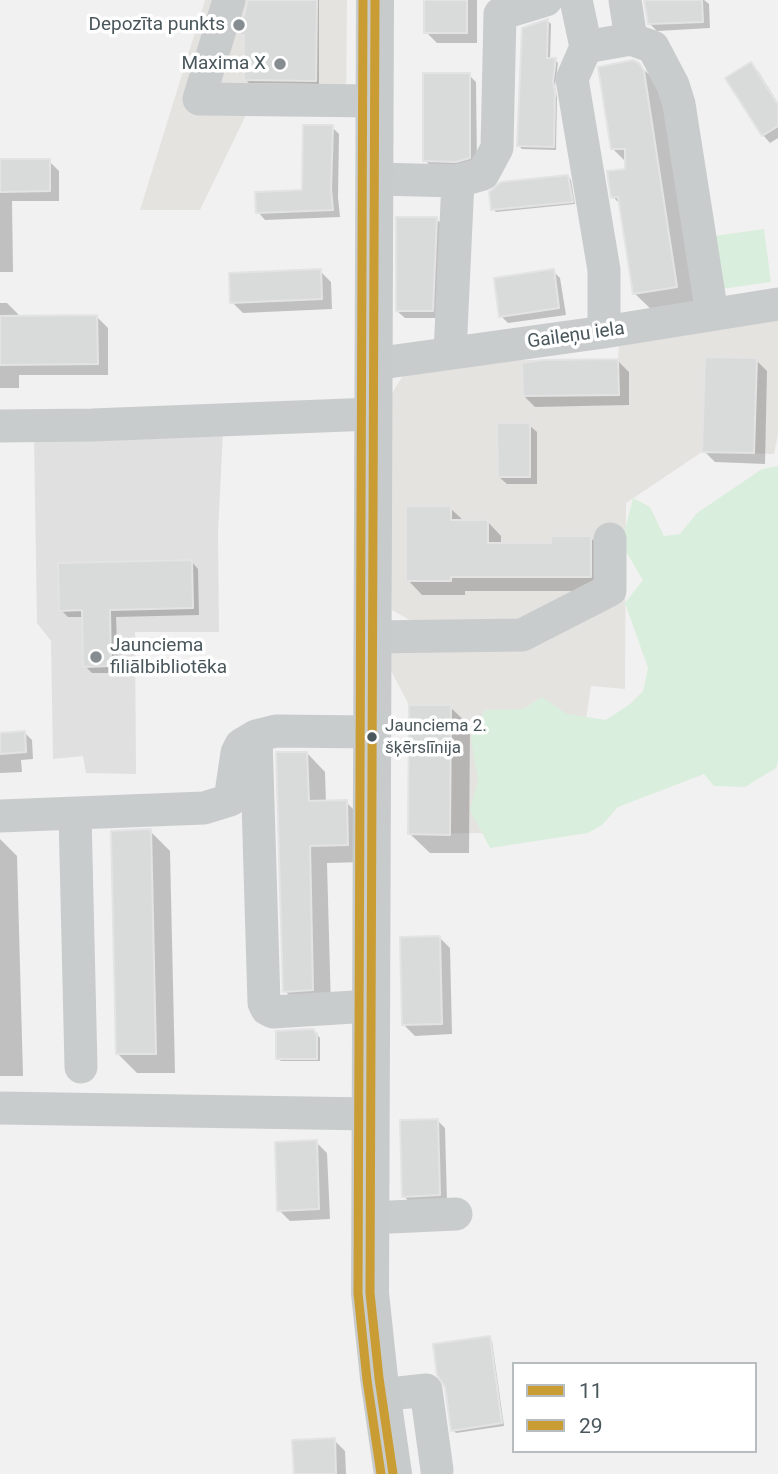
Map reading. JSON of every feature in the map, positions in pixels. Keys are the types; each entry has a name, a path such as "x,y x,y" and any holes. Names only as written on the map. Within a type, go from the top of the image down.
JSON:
{"main road":[{"path":"375,0 364,40 375,101 369,1218 370,1293 393,1474"}],"street":[{"path":"229,0 200,99 375,101"},
{"path":"374,179 458,181 483,174 497,148 500,14 546,0"},
{"path":"576,0 586,47 572,79 604,270 604,332"},
{"path":"625,0 631,39"},
{"path":"586,47 631,39 653,47 676,95 712,314"},
{"path":"450,353 458,181"},
{"name":"Gaileņu iela","path":"374,364 604,332 778,304"},
{"path":"0,426 373,414"},
{"path":"372,637 522,635 610,590 610,539"},
{"path":"0,816 204,808 230,800 237,753 242,745 256,736 276,731 372,732"},
{"path":"256,736 264,1003 267,1009 273,1012 370,1006"},
{"path":"75,814 81,1067"},
{"path":"0,1108 370,1114"},
{"path":"369,1218 456,1214"},
{"path":"381,1395 426,1390 437,1470"}],"shaded area":[{"path":"205,0 347,0 346,116 246,115 200,210 140,210"},
{"path":"778,315 778,433 774,454 702,452 626,503 625,689 591,686 569,832 408,834 409,705 388,665 389,649 413,622 392,610 389,398 405,372 522,360 618,359 619,346"},
{"path":"223,432 218,532 219,632 135,632 136,774 86,773 83,756 53,759 51,641 37,623 34,436"}],"green space":[{"path":"764,229 771,282 721,289 714,236"},
{"path":"778,466 776,768 745,787 714,786 704,774 618,807 602,825 588,833 490,848 470,810 478,781 471,738 485,710 523,709 542,697 567,714 606,720 630,704 643,691 648,668 625,603 643,580 625,550 625,530 633,498 650,507 664,536 680,534 697,513 762,469"}],"building":[{"name":"Maxima X","path":"248,0 317,0 316,81 244,80 244,35 239,35"},
{"path":"424,0 467,0 467,33 424,33"},
{"path":"644,0 702,0 703,22 648,24"},
{"path":"548,19 547,58 556,58 553,81 554,147 517,146 522,28"},
{"path":"633,60 639,63 644,71 677,287 633,294 618,197 611,198 607,171 625,169 625,149 611,149 598,67"},
{"path":"751,62 778,105 778,126 762,136 725,78"},
{"path":"423,73 470,73 470,158 456,162 423,161"},
{"path":"303,125 333,125 333,210 256,213 255,192 302,190"},
{"path":"0,159 50,159 50,191 0,192"},
{"path":"568,175 573,202 491,210 489,192 501,182"},
{"path":"396,217 437,217 433,311 396,311"},
{"path":"321,269 322,299 230,303 229,273"},
{"path":"554,269 559,308 499,317 494,278"},
{"path":"97,315 98,364 0,365 0,316"},
{"path":"705,357 757,358 754,453 702,452"},
{"path":"618,359 619,395 523,396 522,363 543,360"},
{"path":"497,423 530,423 530,477 498,477"},
{"path":"406,506 451,506 451,520 488,520 488,543 551,543 551,536 591,536 591,577 451,577 451,581 406,581"},
{"path":"192,560 193,608 110,610 111,666 83,667 82,610 59,611 58,563"},
{"path":"409,705 451,705 450,835 408,834"},
{"path":"25,731 26,752 0,754 0,733"},
{"path":"276,752 307,752 309,801 347,800 348,845 310,846 313,990 283,992"},
{"path":"151,829 156,1054 116,1054 111,831"},
{"path":"440,936 442,1024 402,1025 400,937"},
{"path":"314,1029 317,1033 317,1059 276,1059 276,1031"},
{"path":"438,1119 440,1195 402,1197 400,1120"},
{"path":"317,1140 319,1209 277,1211 275,1142"},
{"path":"490,1336 502,1423 451,1431 445,1387 437,1375 433,1344"},
{"path":"335,1438 336,1474 294,1474 292,1440"}],"transit line":[{"name":"29","path":"363,0 358,1293 381,1474"},
{"name":"11","path":"375,0 370,1293 393,1474"}],"place":[{"name":"Depozīta punkts","path":"239,25"},
{"name":"Maxima X","path":"280,64"},
{"name":"Jaunciema filiālbibliotēka","path":"96,657"},
{"name":"Jaunciema 2. šķērslīnija","path":"372,737"}]}
